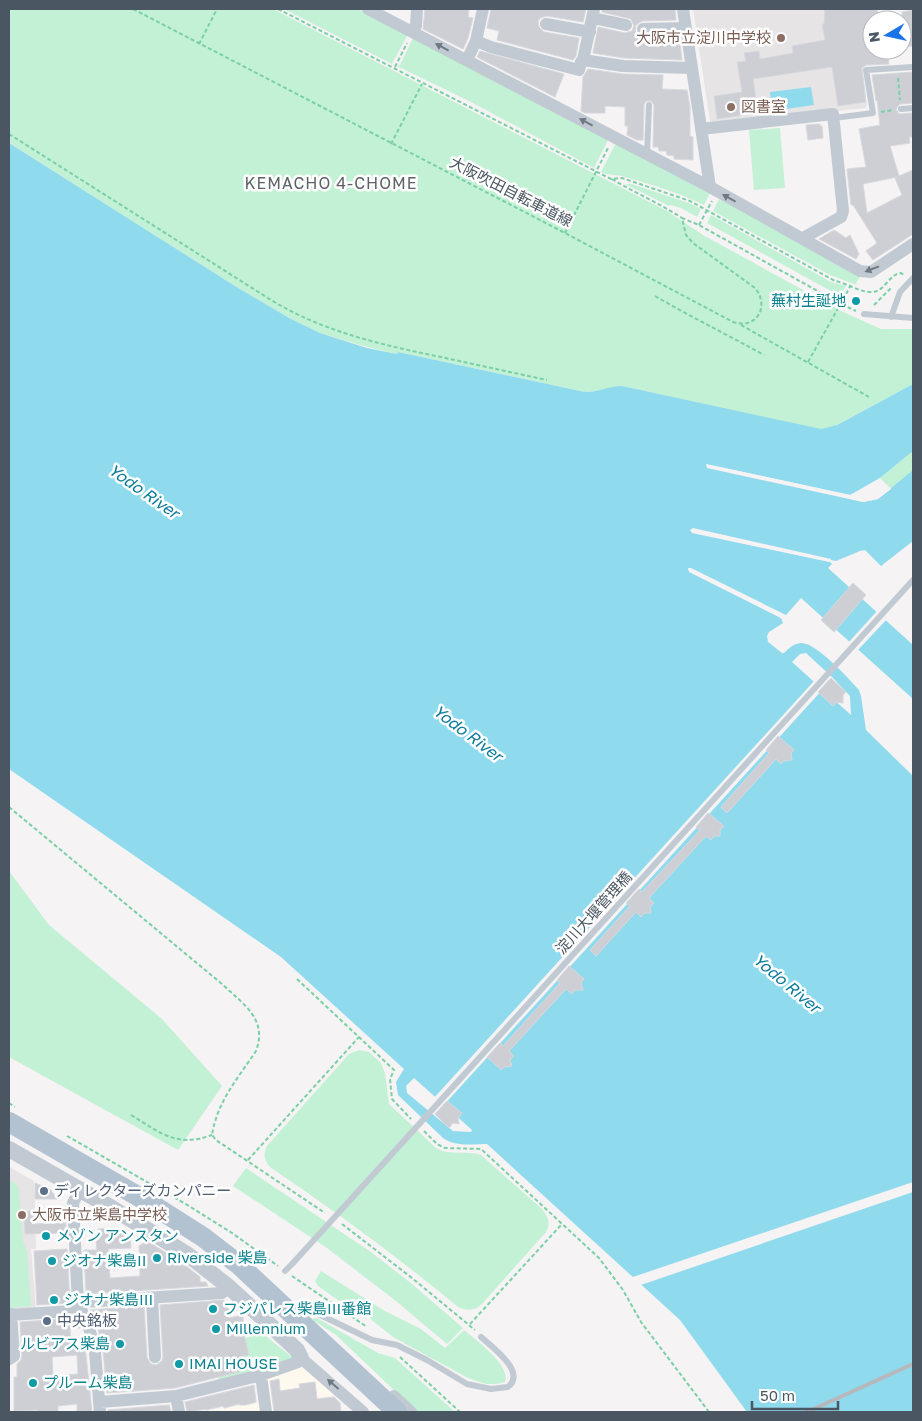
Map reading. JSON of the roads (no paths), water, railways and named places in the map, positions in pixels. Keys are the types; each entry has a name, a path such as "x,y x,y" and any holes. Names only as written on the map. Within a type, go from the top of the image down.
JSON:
{"main road":[{"path":"9,1122 184,1224 238,1264 397,1412"},
{"path":"9,1136 136,1209 180,1236 212,1259 244,1286 379,1412"}],"street":[{"path":"368,9 412,34 467,60 714,189 860,272 867,273 913,244"},
{"path":"412,34 416,26 417,9"},
{"path":"467,60 476,41 484,9"},
{"path":"683,9 701,129 714,189"},
{"path":"476,41 491,47 579,70 594,13 626,25"},
{"path":"546,24 590,32"},
{"path":"643,29 686,28"},
{"path":"583,60 623,66 692,68"},
{"path":"701,129 833,114 843,211 841,217 803,238"},
{"path":"9,1149 169,1242 205,1268 229,1287 297,1350 301,1358 363,1412"},
{"path":"80,1189 73,1203 77,1286 79,1306 89,1327 95,1352 100,1407 139,1406 261,1375 298,1362 301,1358"},
{"path":"9,1359 14,1356 10,1314 73,1310 83,1302 222,1293 229,1287"},
{"path":"152,1298 155,1358"},
{"path":"318,1328 333,1339 411,1412"},
{"path":"261,1375 266,1412"},
{"path":"176,1396 179,1412"}],"lane":[{"path":"834,118 874,113 866,70 913,67"},
{"path":"647,154 650,105"},
{"path":"901,109 913,108"},
{"path":"891,317 900,292 913,278"},
{"path":"864,314 913,318"},
{"name":"淀川大堰管理橋","path":"285,1270 913,580"},
{"path":"285,1308 312,1311 372,1340 397,1345 412,1351 467,1384 491,1390 508,1387 514,1377 511,1367 481,1337"}],"water":[{"path":"811,87 814,105 772,111 770,92"},
{"name":"Yodo River","path":"9,143 235,286 291,319 320,333 367,348 397,354 398,352 586,392 622,386 821,429 837,425 913,384 913,451 880,478 854,494 850,495 706,464 863,502 878,499 913,470 913,541 881,566 865,550 836,561 691,532 830,562 832,564 828,568 913,645 913,699 801,598 786,615 691,568 688,570 781,618 783,623 769,632 767,636 768,642 782,653 793,645 801,643 815,649 832,662 859,690 866,730 913,776 913,1412 747,1412 680,1320 487,1144 459,1144 443,1138 398,1095 396,1082 404,1069 281,957 9,769","holes":["806,653 850,696 851,715 792,662 800,654","414,1078 472,1130 471,1132 453,1131 407,1093 406,1086"]}],"tunnel":[{"path":"276,1330 311,1328"}],"railway":[{"path":"807,1412 913,1364"}],"place":[{"name":"大阪市立淀川中学校","path":"781,38"},
{"name":"図書室","path":"731,107"},
{"name":"蕪村生誕地","path":"856,301"},
{"name":"ディレクターズカンパニー","path":"44,1191"},
{"name":"大阪市立柴島中学校","path":"22,1215"},
{"name":"メゾン アンスタン","path":"46,1236"},
{"name":"Riverside 柴島","path":"157,1258"},
{"name":"ジオナ柴島II","path":"52,1261"},
{"name":"ジオナ柴島III","path":"54,1300"},
{"name":"フジパレス柴島III番館","path":"213,1309"},
{"name":"中央銘板","path":"47,1321"},
{"name":"Millennium","path":"216,1329"},
{"name":"ルビアス柴島","path":"120,1344"},
{"name":"IMAI HOUSE","path":"179,1364"},
{"name":"プルーム柴島","path":"33,1383"}],"district":[{"name":"KEMACHO 4-CHOME","path":"331,183"}]}
